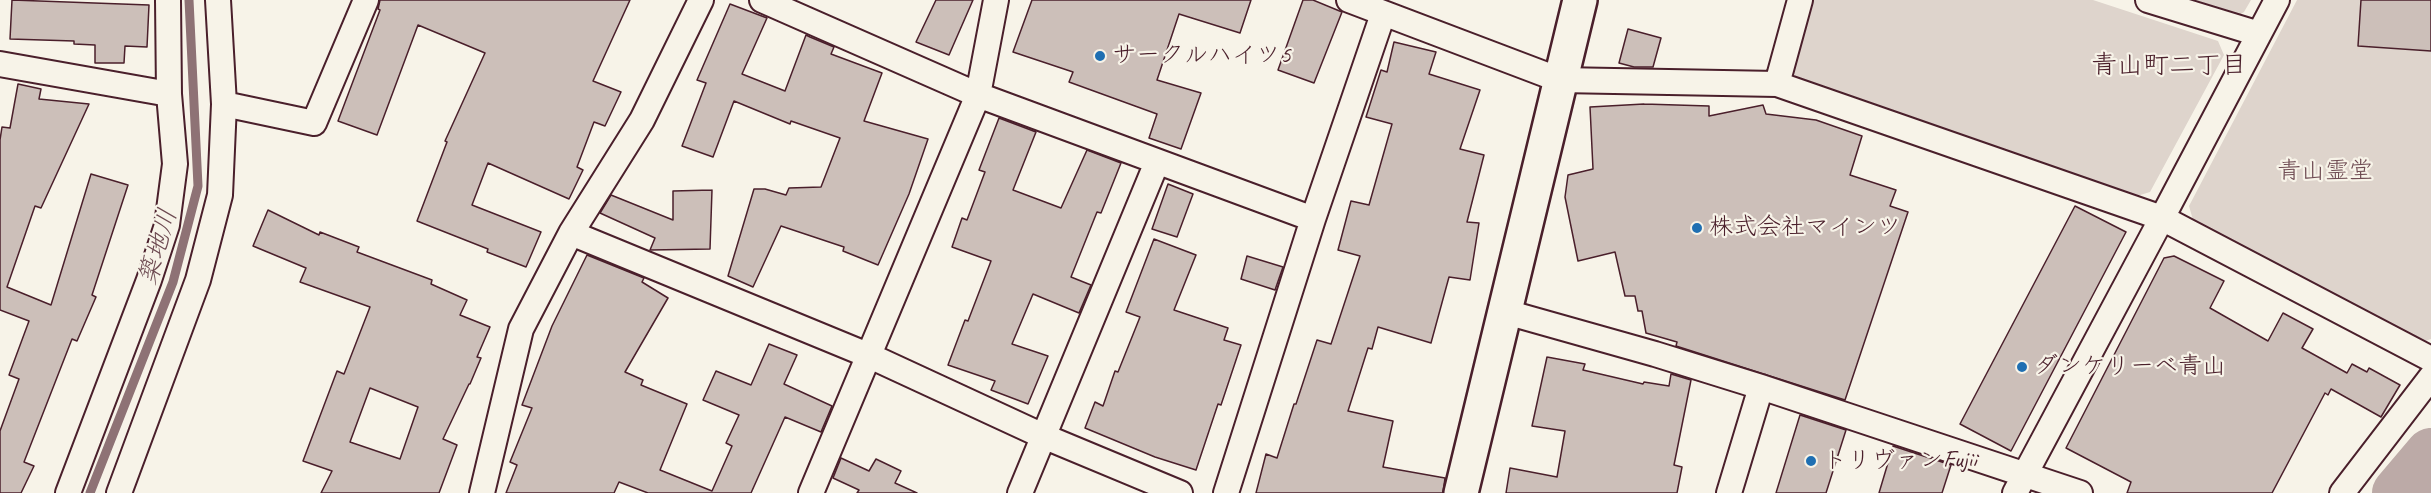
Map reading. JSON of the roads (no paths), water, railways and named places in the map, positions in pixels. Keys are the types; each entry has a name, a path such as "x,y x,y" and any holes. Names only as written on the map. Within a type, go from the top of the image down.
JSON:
{"street":[{"path":"68,493 167,225 175,165 169,94 168,0"},
{"path":"119,493 198,280 220,195 224,104 218,0"},
{"path":"224,104 315,123 366,0"},
{"path":"482,493 522,329 571,232 642,120 701,0"},
{"path":"762,0 978,95 1313,219"},
{"path":"811,493 978,95 996,0"},
{"path":"1349,0 1560,80 1777,84 2162,218 2431,359"},
{"path":"1461,493 1580,0"},
{"path":"1777,84 1800,0"},
{"path":"2148,0 2259,34"},
{"path":"2020,483 2277,0"},
{"path":"1226,493 1313,219 1383,14"},
{"path":"0,64 169,94"},
{"path":"1020,493 1157,162"},
{"path":"571,232 870,356 1043,436 1180,493"},
{"path":"1506,312 1761,387 2020,483 2080,493"},
{"path":"2342,493 2431,377"},
{"path":"1730,493 1761,387"}],"waterway":[{"name":"築地川","path":"90,493 173,282 198,186 189,0"},
{"path":"2398,493 2431,454"}],"place":[{"name":"サークルハイツ5","path":"1100,56"},
{"name":"株式会社マインツ","path":"1697,228"},
{"name":"ダンケリーベ青山","path":"2022,367"},
{"name":"トリヴァンFujii","path":"1811,461"}],"district":[{"name":"青山町二丁目","path":"2169,66"}],"park label":[{"name":"青山霊堂","path":"2325,172"}]}
